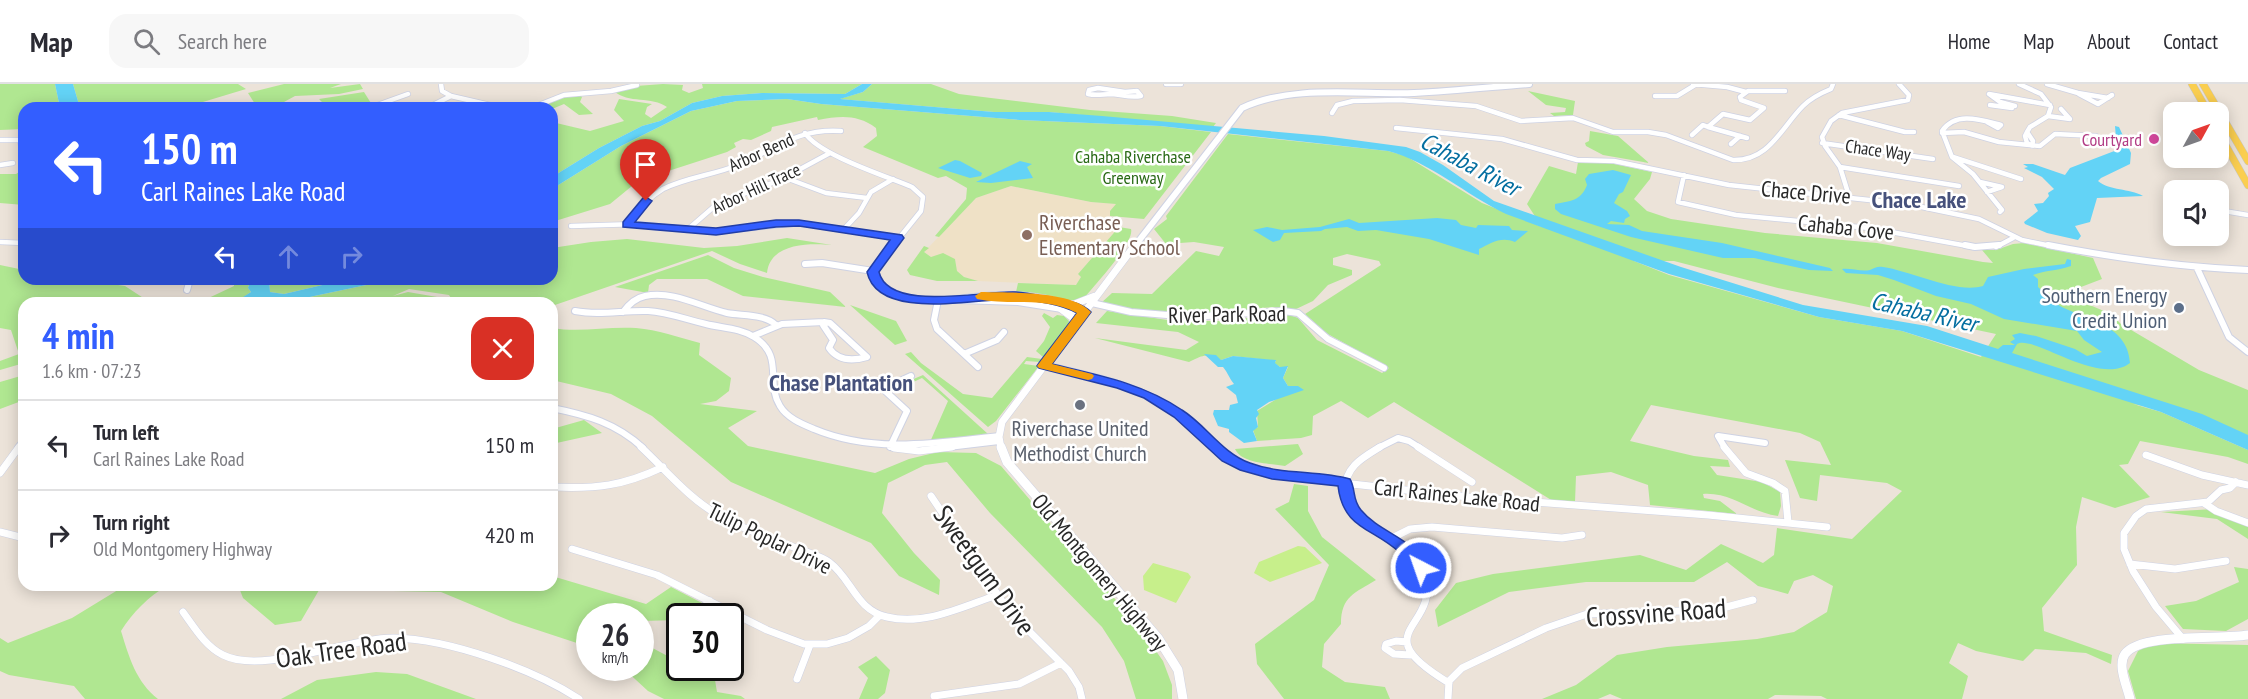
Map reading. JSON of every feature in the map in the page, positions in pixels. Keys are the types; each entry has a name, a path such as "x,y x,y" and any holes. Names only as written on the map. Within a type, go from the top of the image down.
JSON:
{"main road":[{"path":"2192,84 2202,102"},
{"path":"2203,84 2248,161"},
{"path":"2229,152 2248,186"}],"street":[{"path":"441,84 442,90 451,96 477,102"},
{"path":"1166,84 1181,84"},
{"path":"1431,84 1437,92"},
{"path":"575,311 595,314 651,312 674,314 753,336 772,353 773,380 784,411 820,433 843,440 904,451 919,451 999,438 1006,415 1233,119 1249,102 1274,95 1437,92 1529,84"},
{"path":"1762,84 1765,90"},
{"path":"1332,112 1337,105 1353,101 1400,100 1471,105 1517,120 1573,118 1613,132 1660,134 1733,160 1745,162 1759,155 1786,129 1800,108 1826,87 1831,89 1833,84"},
{"path":"1891,84 1904,89"},
{"path":"1849,196 1840,167 1822,143 1822,136 1838,115 1848,111 1904,102 1909,95 1899,84"},
{"path":"2019,84 2041,94 2050,105 2048,116"},
{"path":"2049,84 2080,93"},
{"path":"2058,84 2098,104 2110,96"},
{"path":"1137,91 1140,85"},
{"path":"1655,96 1680,98 1694,85 1727,87 1746,92 1785,91"},
{"path":"546,102 564,95 611,92 637,86"},
{"path":"1098,88 1125,92 1137,91 1141,96 1134,98 1112,94 1092,96 1087,93 1091,89 1098,88"},
{"path":"1708,127 1723,114 1750,120 1764,108 1741,100 1740,97 1746,92"},
{"path":"386,102 408,94"},
{"path":"2015,106 2000,102 1989,94 2050,105"},
{"path":"439,102 451,96"},
{"path":"2015,106 2016,98"},
{"path":"1990,105 2008,108 2015,106"},
{"path":"2032,146 2025,139 2030,127 2048,116 2070,119 2061,109"},
{"path":"1838,115 1905,132 1914,132"},
{"path":"1987,122 1954,119 1942,128 1942,133 1952,157 1980,182 1989,197 2000,207 2002,210 2000,212"},
{"path":"1692,135 1703,125 1747,138"},
{"name":"Chace Drive","path":"1396,128 1502,139 1577,160 1614,161 1746,187 1849,196 1969,216 2013,238 2108,257 2197,268 2248,270"},
{"name":"Arbor Bend","path":"627,224 643,203 671,184 732,167 784,139 805,133 841,131"},
{"path":"805,133 813,143 830,153 912,187 922,195 932,193"},
{"path":"1942,133 1971,133 2000,142 2032,146 2044,145 2055,134 2096,136"},
{"path":"1731,144 1740,136"},
{"path":"0,140 18,140"},
{"name":"Chace Way","path":"1822,143 1933,159"},
{"name":"Arbor Hill Trace","path":"687,230 717,204 786,178 830,153"},
{"path":"1952,157 1977,163 2021,179"},
{"path":"0,165 13,163"},
{"path":"1840,167 1959,186"},
{"name":"Cahaba Cove","path":"1684,175 1675,203 1736,215 1869,228 1975,247 1995,247 2013,238"},
{"path":"786,178 826,193 867,198"},
{"path":"844,229 859,213 867,198 878,187 893,179"},
{"path":"1980,182 2001,187 1987,192"},
{"path":"922,195 922,208 879,260 873,272 878,285 890,293 912,299 1015,296 1072,305 1085,312"},
{"path":"2229,212 2248,215"},
{"path":"571,226 627,224 721,232 786,223 898,238"},
{"path":"0,242 18,243"},
{"path":"805,264 819,263 873,272"},
{"path":"2197,268 2229,337 2248,352"},
{"path":"188,290 189,285"},
{"path":"1072,305 1087,301 1099,293"},
{"path":"623,312 637,299 666,296 693,300 725,312 767,319 776,325"},
{"path":"953,299 1018,302 1085,312"},
{"path":"938,300 935,324 940,333 978,367"},
{"name":"River Park Road","path":"1092,303 1131,312 1191,317 1283,310 1298,313 1328,339 1384,368"},
{"path":"1061,309 1073,318 1073,328"},
{"path":"753,336 776,325 791,322 824,322 830,323 867,357 852,361 832,353 829,348 833,340 823,326 824,322"},
{"path":"964,354 997,340 1004,332"},
{"name":"Carl Raines Lake Road","path":"1044,366 1121,385 1148,395 1179,414 1227,457 1246,467 1272,474 1345,482 1395,491 1513,503 1827,526"},
{"path":"890,447 907,411 883,389 911,376"},
{"name":"Tulip Poplar Drive","path":"558,410 609,423 714,513 828,561 844,577 857,599 880,615"},
{"path":"1449,699 1449,683 1423,669 1410,655 1407,642 1424,600 1426,581 1417,561 1405,548 1369,526 1356,514 1347,502 1345,482 1349,470 1355,464 1401,435 1472,482"},
{"path":"1765,443 1718,436 1723,447 1743,471 1774,483 1785,492 1788,522"},
{"name":"Old Montgomery Highway","path":"999,438 1007,462 1018,477 1101,569 1164,646 1178,670 1183,699"},
{"path":"0,473 18,448"},
{"path":"2146,455 2202,475 2248,485"},
{"path":"558,488 606,489 633,482 663,467"},
{"path":"2202,475 2214,482 2221,490"},
{"path":"2183,639 2156,607 2130,564 2123,540 2131,522 2141,512 2152,507 2204,503 2212,500 2221,490 2230,488 2236,482"},
{"name":"Sweetgum Drive","path":"931,496 997,595 1024,629 1075,679 1082,699"},
{"path":"2204,503 2216,511 2248,523"},
{"path":"1392,538 1410,529 1432,527 1562,538 1582,535"},
{"path":"0,532 18,536"},
{"path":"572,549 657,575 714,603"},
{"path":"2130,564 2175,569 2226,561"},
{"path":"744,618 789,639 810,645 827,644 848,638 868,626 880,615 894,618 924,618 997,595"},
{"name":"Crossvine Road","path":"1449,683 1456,672 1470,663 1570,618 1611,611 1715,610 1753,600"},
{"name":"Oak Tree Road","path":"183,612 210,647 222,655 235,659 272,658 385,638 418,638 450,645 539,677 579,699"},
{"path":"2130,699 2122,667 2125,654 2134,646 2145,641 2245,634"},
{"path":"1407,642 1392,641 1386,644 1385,648 1394,654 1410,655"},
{"path":"797,679 810,645"},
{"path":"934,696 1019,684 1061,663"}],"shaded area":[{"name":"Riverchase Elementary School","path":"1011,186 1091,202 1117,204 1110,211 1110,216 1119,227 1078,274 1081,277 1076,285 978,281 964,277 957,271 955,259 931,257 924,252 976,198"}],"green space":[{"path":"0,84 55,84 59,102 18,102 18,129 0,130"},
{"path":"73,84 238,84 246,89 203,102 78,102"},
{"path":"284,84 341,84 330,88 360,84 363,89 339,94 295,96 284,102 254,102 248,93"},
{"path":"702,84 862,84 845,94 762,93 722,96 692,103 660,121 642,126 599,148 558,173 558,123 590,131 624,121 614,110 619,99 652,104 647,107 645,114 651,118 667,107 626,97 614,91 636,86 683,85 682,90 689,93 703,88"},
{"path":"872,84 931,84 959,94 1090,110 1172,116 1216,123 1213,127 1049,112 994,112 839,99 863,92"},
{"path":"1528,91 1575,101 1573,115 1554,116 1550,113 1565,112 1566,108 1546,105"},
{"path":"364,92 370,102 322,102 319,99"},
{"path":"580,95 582,97 580,102 593,114 579,115 564,104 558,106 558,102 550,102 565,96"},
{"name":"Cahaba Riverchase Greenway","path":"787,99 821,104 1020,120 1160,126 1211,132 1144,219 1110,216 1110,211 1116,204 1091,202 1011,186 976,198 939,237 935,236 966,199 967,188 946,176 938,178 863,147 877,136 876,128 869,123 848,117 818,120 817,117 772,127 771,131 751,140 743,139 734,143 736,147 727,152 656,175 632,186 610,204 558,220 558,185 621,146 691,111 737,101"},
{"path":"1590,131 1618,136 1649,163 1603,155 1586,146"},
{"path":"1228,134 1388,151 1406,156 1482,203 1542,227 1527,204 1549,166 1576,174 1578,162 1610,163 1652,172 1650,179 1634,199 1647,211 1671,219 1765,233 1877,243 1993,263 1982,250 1996,250 2024,243 2093,258 2102,279 2081,287 2085,303 2111,314 2121,324 2199,370 2248,390 2248,445 2166,410 2133,404 2161,412 2248,450 2248,464 2228,457 2140,441 2128,464 2119,465 2150,497 2115,508 2082,497 2076,527 2077,565 2042,608 2044,631 2112,655 2111,664 2086,653 2035,649 2023,661 1976,651 1958,643 1949,663 1968,676 1962,699 1827,699 1821,696 1775,695 1768,699 1622,699 1610,694 1598,699 1542,699 1576,685 1617,655 1667,647 1757,639 1794,632 1827,612 1833,586 1813,575 1794,581 1788,594 1758,586 1727,562 1694,582 1586,582 1509,592 1438,627 1435,610 1456,583 1493,574 1640,555 1686,570 1721,544 1763,563 1774,555 1777,528 1852,539 1902,491 1887,483 1820,475 1817,501 1800,498 1785,460 1831,465 1820,442 1800,433 1651,405 1630,441 1694,456 1728,460 1730,467 1710,466 1717,475 1762,482 1780,492 1781,506 1778,516 1713,494 1703,494 1704,498 1720,501 1737,514 1650,505 1648,485 1611,472 1576,476 1575,502 1556,503 1394,402 1368,418 1341,401 1313,416 1312,435 1257,441 1253,430 1258,427 1257,411 1298,386 1288,386 1283,378 1288,367 1280,367 1274,363 1276,361 1233,356 1221,360 1205,356 1189,362 1095,338 1186,350 1199,342 1178,332 1096,323 1107,311 1174,321 1225,321 1284,313 1298,318 1317,340 1382,373 1389,368 1326,333 1305,314 1381,265 1379,261 1347,254 1333,258 1333,265 1352,270 1352,275 1328,285 1313,301 1294,310 1274,307 1221,314 1185,315 1141,311 1101,303 1112,293 1152,294 1196,251 1219,256 1224,247 1194,242 1166,244 1154,229 1167,219 1166,216","holes":["1634,261 1674,261 1778,288 1996,334 1981,357 1902,331 1819,317 1669,275"]},
{"path":"18,173 18,204 0,203 0,174"},
{"path":"1119,227 1131,229 1127,244 1084,298 1056,300 1053,296 1016,292 1018,283 1076,285 1081,277 1078,274"},
{"path":"787,238 832,245 802,245 783,250 770,263 767,273 712,251 558,304 558,297 450,297 409,289 393,296 408,292 437,297 310,297 366,285 558,285 558,247 591,242 627,239 704,248 737,246"},
{"path":"924,246 929,248 924,252 931,257 943,253 955,259 957,271 964,277 978,281 937,281 910,275 907,270"},
{"path":"708,255 734,268 763,277 830,292 846,307 743,296 707,279 657,279 649,285 648,293 615,287"},
{"path":"0,265 18,269 18,285 118,285 125,286 142,297 18,297 18,351 11,330 0,328"},
{"path":"249,285 251,292 244,297 211,297 234,286"},
{"path":"269,285 322,285 284,294 270,292"},
{"path":"850,305 896,321 907,341 895,345"},
{"path":"1044,313 1053,318 1057,315 1064,316 1069,321 1043,357 1036,351 1044,341 1050,327 1042,316"},
{"path":"636,328 700,343 699,355 731,378 729,391 716,401 700,404 757,411 728,428 748,446 875,473 909,459 938,452 976,453 1001,466 1139,627 1163,661 1172,685 1172,699 1136,699 1124,661 1102,627 990,513 947,462 925,465 888,483 882,513 914,553 940,580 939,595 899,576 871,543 731,482 652,416 611,394 558,381 558,329"},
{"path":"911,352 921,363 963,394 992,398 1027,357 1042,359 1040,362 1026,361 1024,364 1039,366 996,421 988,427 905,354"},
{"path":"18,354 18,365 0,370 0,361"},
{"path":"923,375 988,434 930,442 948,401 922,378 907,385 904,383"},
{"path":"18,377 18,402 0,409 0,382"},
{"path":"584,420 602,433 558,443 558,427"},
{"path":"1298,444 1303,454 1285,466 1244,458 1235,449"},
{"path":"1294,484 1308,486 1308,511 1322,537 1376,580 1356,592 1347,601 1341,624 1324,644 1322,667 1345,682 1385,687 1390,699 1284,699 1257,664 1255,644 1314,600 1329,565 1275,509 1289,502"},
{"path":"2215,509 2248,524 2248,539 2217,519 2161,512"},
{"path":"1298,546 1305,547 1322,563 1270,582 1254,573 1259,562"},
{"path":"1153,563 1188,573 1191,577 1176,603 1144,590 1143,576"},
{"path":"2234,567 2248,569 2248,619 2226,631 2183,629 2165,606 2196,601 2239,582"},
{"path":"558,578 643,603 576,603 576,643 513,622 441,592 393,591 558,591"},
{"path":"671,587 702,603 666,603 666,620 654,621 654,603 647,603"},
{"path":"116,591 160,591 142,605 121,631 130,659 139,677 158,699 85,699 74,686 9,675 0,671 0,638 8,643 72,618"},
{"path":"240,591 318,591 301,621 275,625 243,598"},
{"path":"2153,643 2248,645 2248,699 2136,699 2128,671 2138,651"},
{"path":"654,649 666,655 666,681 715,681 717,692 741,696 745,699 664,699 648,691 637,681 654,681"},
{"path":"876,656 890,670 885,693 878,699 859,699 868,678 858,667"},
{"path":"376,672 407,674 476,699 281,699 317,680"}],"water":[{"path":"55,84 73,84 78,102 59,102"},
{"path":"862,84 872,84 863,92 840,99 994,112 1049,112 1102,116 1324,136 1406,147 1443,165 1494,201 1681,267 1803,305 1927,326 1998,349 2003,345 2015,345 2010,342 2015,339 2012,335 2020,333 2075,349 2087,356 2102,352 2084,340 2077,331 2004,319 1971,304 1936,296 1878,275 1846,273 1842,269 1870,270 1883,267 1947,285 1972,288 1983,286 1988,277 2024,269 2065,264 2067,259 2071,260 2071,266 2033,275 2038,279 2038,287 2055,303 2112,330 2127,349 2130,363 2117,369 2102,369 2025,343 2017,344 2012,353 2202,414 2248,435 2248,450 2161,412 1902,331 1819,317 1669,274 1506,214 1419,163 1388,151 1160,126 1020,120 821,104 787,99 737,101 691,111 621,146 558,185 558,173 599,148 642,126 660,121 692,103 722,96 762,93 845,94"},
{"path":"2115,126 2119,127 2131,153 2130,164 2098,181 2143,196 2097,198 2090,222 2075,226 2081,236 2078,240 2047,233 2025,224 2024,222 2038,211 2034,204 2043,203 2049,196 2048,193 2054,189 2042,177 2024,168 2028,167 2023,164 2033,164 2065,175 2070,168 2117,150"},
{"path":"955,160 982,173 981,176 970,178 938,168"},
{"path":"1020,161 1032,164 1027,167 1033,178 991,183 976,182"},
{"path":"1613,170 1631,175 1623,192 1619,194 1614,203 1627,211 1630,216 1625,219 1624,223 1611,221 1607,224 1629,225 1642,231 1722,243 1830,268 1833,271 1809,270 1754,258 1723,258 1631,237 1561,214 1555,209 1555,204 1574,199 1582,194 1587,185 1585,179 1589,174"},
{"path":"1437,218 1456,220 1461,225 1476,228 1478,225 1509,226 1512,230 1528,231 1515,242 1501,240 1479,249 1479,255 1429,239 1376,230 1358,231 1347,227 1284,233 1280,240 1273,242 1253,230 1267,227 1282,230 1320,227 1349,219 1359,223"},
{"path":"249,285 269,285 270,292 284,294 322,285 366,285 310,297 243,297 251,292"},
{"path":"1204,354 1216,355 1221,360 1233,356 1276,360 1275,363 1280,367 1288,366 1283,378 1288,386 1298,386 1304,390 1269,402 1257,410 1258,427 1253,431 1257,441 1244,443 1229,432 1229,429 1218,426 1213,414 1214,410 1229,410 1230,405 1238,403 1236,395 1226,387 1234,384 1225,369 1218,367"}],"slow traffic":[{"path":"981,296 1039,298 1072,305 1085,312 1044,366 1088,376"}],"place":[{"name":"Courtyard","path":"2154,139"},
{"name":"Riverchase Elementary School","path":"1027,235"},
{"name":"Southern Energy Credit Union","path":"2179,308"},
{"name":"Riverchase United Methodist Church","path":"1080,405"}],"district":[{"name":"Chace Lake","path":"1919,199"},
{"name":"Chase Plantation","path":"841,382"}],"route":[{"path":"646,201 627,224 716,232 799,223 898,238 876,264 873,275 881,288 899,297 927,300 998,295 1039,298 1072,305 1085,312 1044,366 1132,388 1148,395 1188,421 1232,461 1246,467 1272,474 1345,482 1347,502 1361,520 1405,548 1421,568"}],"water label":[{"name":"Cahaba River","path":"1470,164"},
{"name":"Cahaba River","path":"1924,312"}]}
